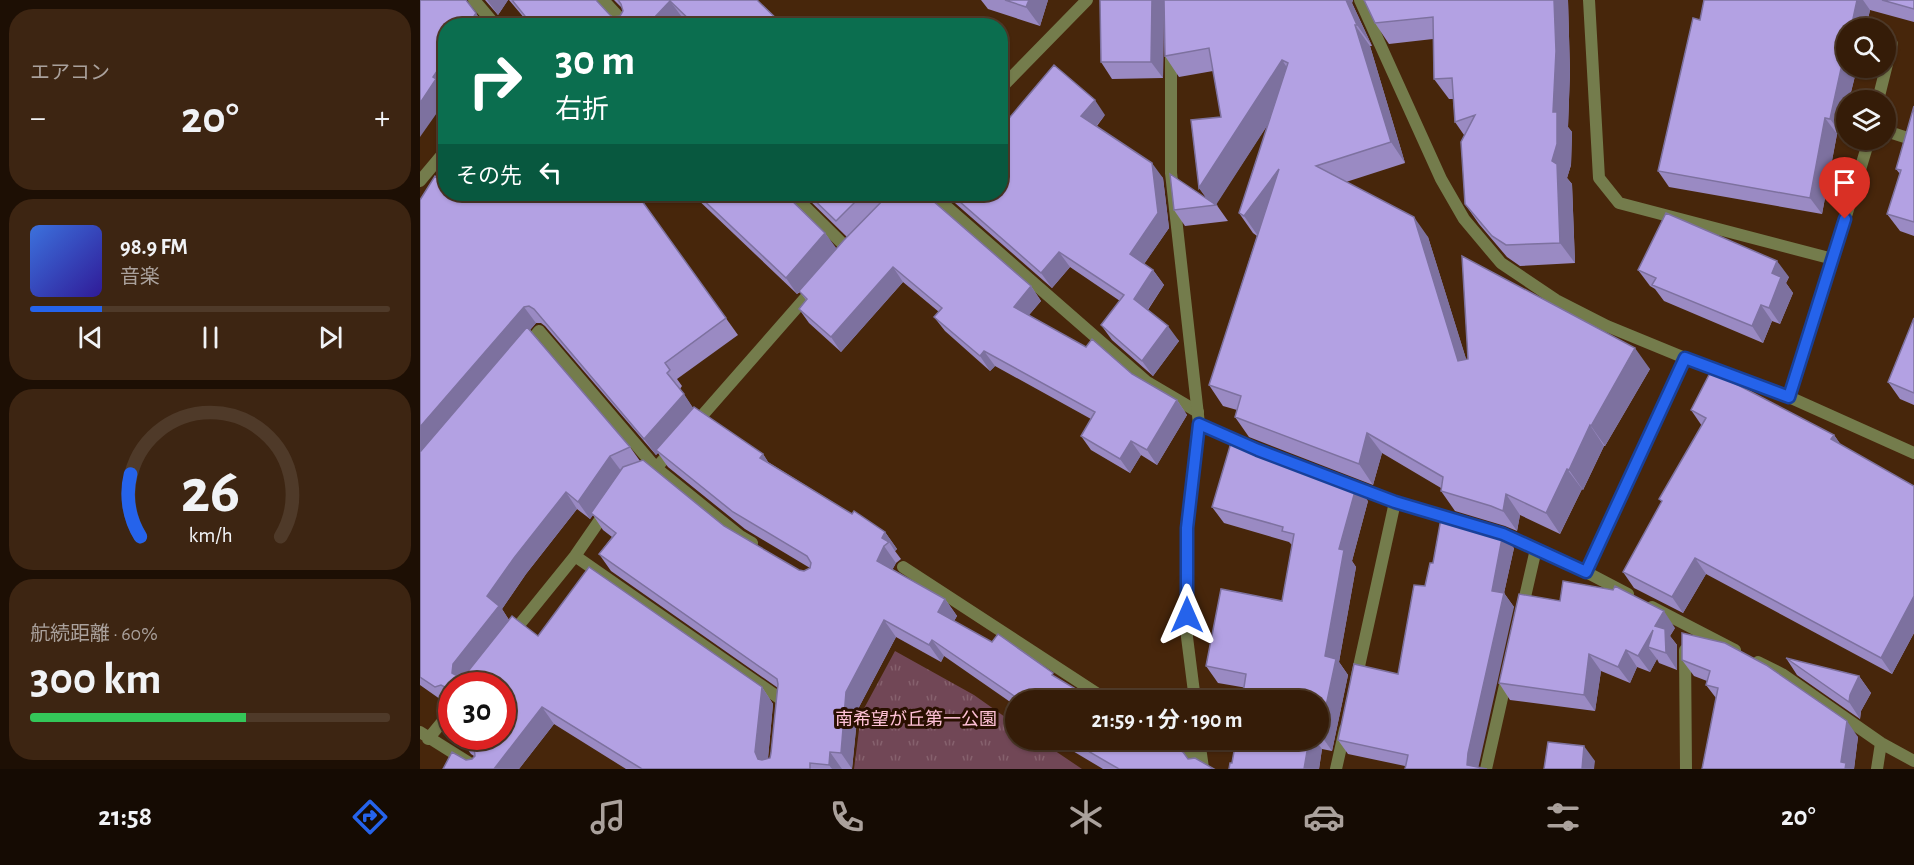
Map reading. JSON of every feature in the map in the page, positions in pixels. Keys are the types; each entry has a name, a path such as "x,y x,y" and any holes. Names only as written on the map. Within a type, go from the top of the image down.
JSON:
{"street":[{"path":"474,0 489,18"},
{"path":"603,0 620,18"},
{"path":"1008,81 1087,0"},
{"path":"1360,0 1441,179 1464,219 1501,263 1566,305 1607,326 1789,397 1914,453"},
{"path":"1589,0 1599,178 1619,203 1833,259"},
{"path":"1171,35 1171,173 1198,418 1187,528 1187,637 1194,690"},
{"path":"1896,134 1914,140"},
{"path":"1789,397 1866,150"},
{"path":"420,181 438,160"},
{"path":"799,201 848,249"},
{"path":"940,201 1147,382 1198,418 1258,450"},
{"path":"629,477 656,468 825,275"},
{"path":"517,357 539,331 656,468 740,536 759,547"},
{"path":"1586,572 1685,358"},
{"path":"1332,478 1395,502 1503,534 1586,572 1782,674 1881,743 1914,761"},
{"path":"501,648 616,497"},
{"path":"1354,688 1395,502"},
{"path":"1520,618 1536,549"},
{"path":"574,555 782,700 780,723"},
{"path":"903,567 1092,690"},
{"path":"1685,624 1686,769"},
{"path":"1486,769 1510,665"},
{"path":"438,723 424,736 479,769"},
{"path":"1336,769 1346,723"},
{"path":"1877,769 1881,743"},
{"path":"1180,750 1202,766"},
{"path":"1200,750 1202,766"}],"green space":[{"name":"南希望が丘第一公園","path":"895,651 974,695 1005,717 1005,750 1054,750 1082,769 854,769 861,714"}],"building":[{"path":"420,0 466,0 476,13 473,18 438,18 438,70 433,77 436,79 420,103"},
{"path":"512,0 596,0 613,17 620,16 623,11 618,0 757,0 776,18 688,18 670,1 654,18 527,18"},
{"path":"1005,0 1029,0 1026,7"},
{"path":"1100,0 1152,0 1151,62 1101,62"},
{"path":"1164,0 1346,0 1357,25 1355,25 1391,142 1316,166 1414,217 1458,361 1468,359 1462,256 1635,348 1590,425 1546,513 1506,494 1503,511 1441,491 1443,477 1367,433 1359,464 1235,417 1241,396 1209,385 1279,169 1244,216 1239,213 1288,63 1282,60 1199,188 1191,120 1221,117 1209,48 1165,56"},
{"path":"1364,0 1554,0 1556,51 1553,112 1557,112 1557,144 1552,161 1557,164 1560,243 1506,245 1492,236 1465,204 1461,142 1475,115 1455,122 1452,78 1434,79 1433,17 1375,23"},
{"path":"1704,0 1857,0 1853,18 1836,18 1836,78 1839,78 1830,119 1825,118 1810,198 1658,171 1693,18 1700,20"},
{"path":"1882,0 1914,0 1914,9"},
{"path":"1054,65 1095,100 1081,116 1152,163 1158,213 1130,254 1153,270 1134,299 1168,326 1142,361 1101,325 1124,295 1059,252 1041,273 959,201 1008,201 1008,120"},
{"path":"1914,106 1914,222 1887,214 1901,170 1896,169"},
{"path":"1170,174 1216,205 1174,210"},
{"path":"435,176 438,178 438,201 642,201 726,318 665,363 670,370 667,373 684,394 644,439 534,309 529,306 524,307 420,427 420,200"},
{"path":"704,201 792,201 825,233 786,278"},
{"path":"815,201 856,201 836,221"},
{"path":"882,201 933,201 1031,286 1014,307 1086,347 1092,339 1132,374 1177,400 1147,450 1131,441 1120,459 1081,436 1095,412 984,351 980,356 934,317 942,308 893,267 831,337 799,309 807,299 799,291"},
{"path":"1666,213 1777,261 1772,273 1781,277 1769,308 1761,305 1752,326 1652,285 1656,278 1638,270"},
{"path":"1914,318 1914,393 1888,382"},
{"path":"527,327 630,447 610,456 578,502 566,492 487,596 499,606 453,664 452,672 438,672 438,686 435,687 420,677 420,452"},
{"path":"1711,371 1834,435 1831,439 1914,486 1914,596 1881,658 1695,558 1672,597 1623,572 1662,501 1659,499 1706,418 1691,410"},
{"path":"694,407 763,454 760,458 852,514 854,511 885,532 882,538 889,542 884,546 877,561 945,599 938,612 992,642 998,634 1053,673 1052,675 1077,690 1005,690 932,640 929,645 884,620 846,692 841,753 830,752 829,765 810,763 810,769 642,769 542,707 516,741 516,672 467,672 512,616 538,636 589,567 762,687 755,752 758,759 770,758 777,679 599,554 616,533 591,513 623,467 643,460 724,526 799,570 804,571 810,568 811,563 807,556 733,512 656,450"},
{"path":"1233,436 1357,484 1339,549 1344,550 1325,656 1336,659 1329,692 1329,690 1244,690 1246,674 1206,666 1221,589 1282,601 1294,534 1282,531 1283,527 1212,507"},
{"path":"1442,513 1503,533 1492,591 1504,593 1467,765 1487,769 1405,769 1408,755 1338,740 1354,664 1398,674 1414,585 1425,586 1430,563 1433,563"},
{"path":"1563,581 1613,590 1615,586 1664,611 1655,626 1665,629 1666,653 1648,647 1653,630 1638,656 1626,650 1618,667 1589,654 1584,695 1499,683 1519,594 1560,601"},
{"path":"1682,633 1725,643 1766,665 1847,721 1841,762 1846,763 1845,769 1702,769 1718,688 1706,685 1710,671 1682,660"},
{"path":"1786,658 1859,676 1849,702"},
{"path":"1548,742 1584,746 1582,769 1544,769"},
{"path":"474,750 509,750 494,769 443,769 452,752 466,760 475,756"},
{"path":"1086,750 1179,750 1188,759 1195,758 1214,769 1119,769"},
{"path":"1234,750 1307,750 1304,769 1229,769"}],"route":[{"path":"1187,615 1187,528 1199,424 1258,450 1395,502 1503,534 1586,572 1685,358 1789,397 1845,219"}]}
